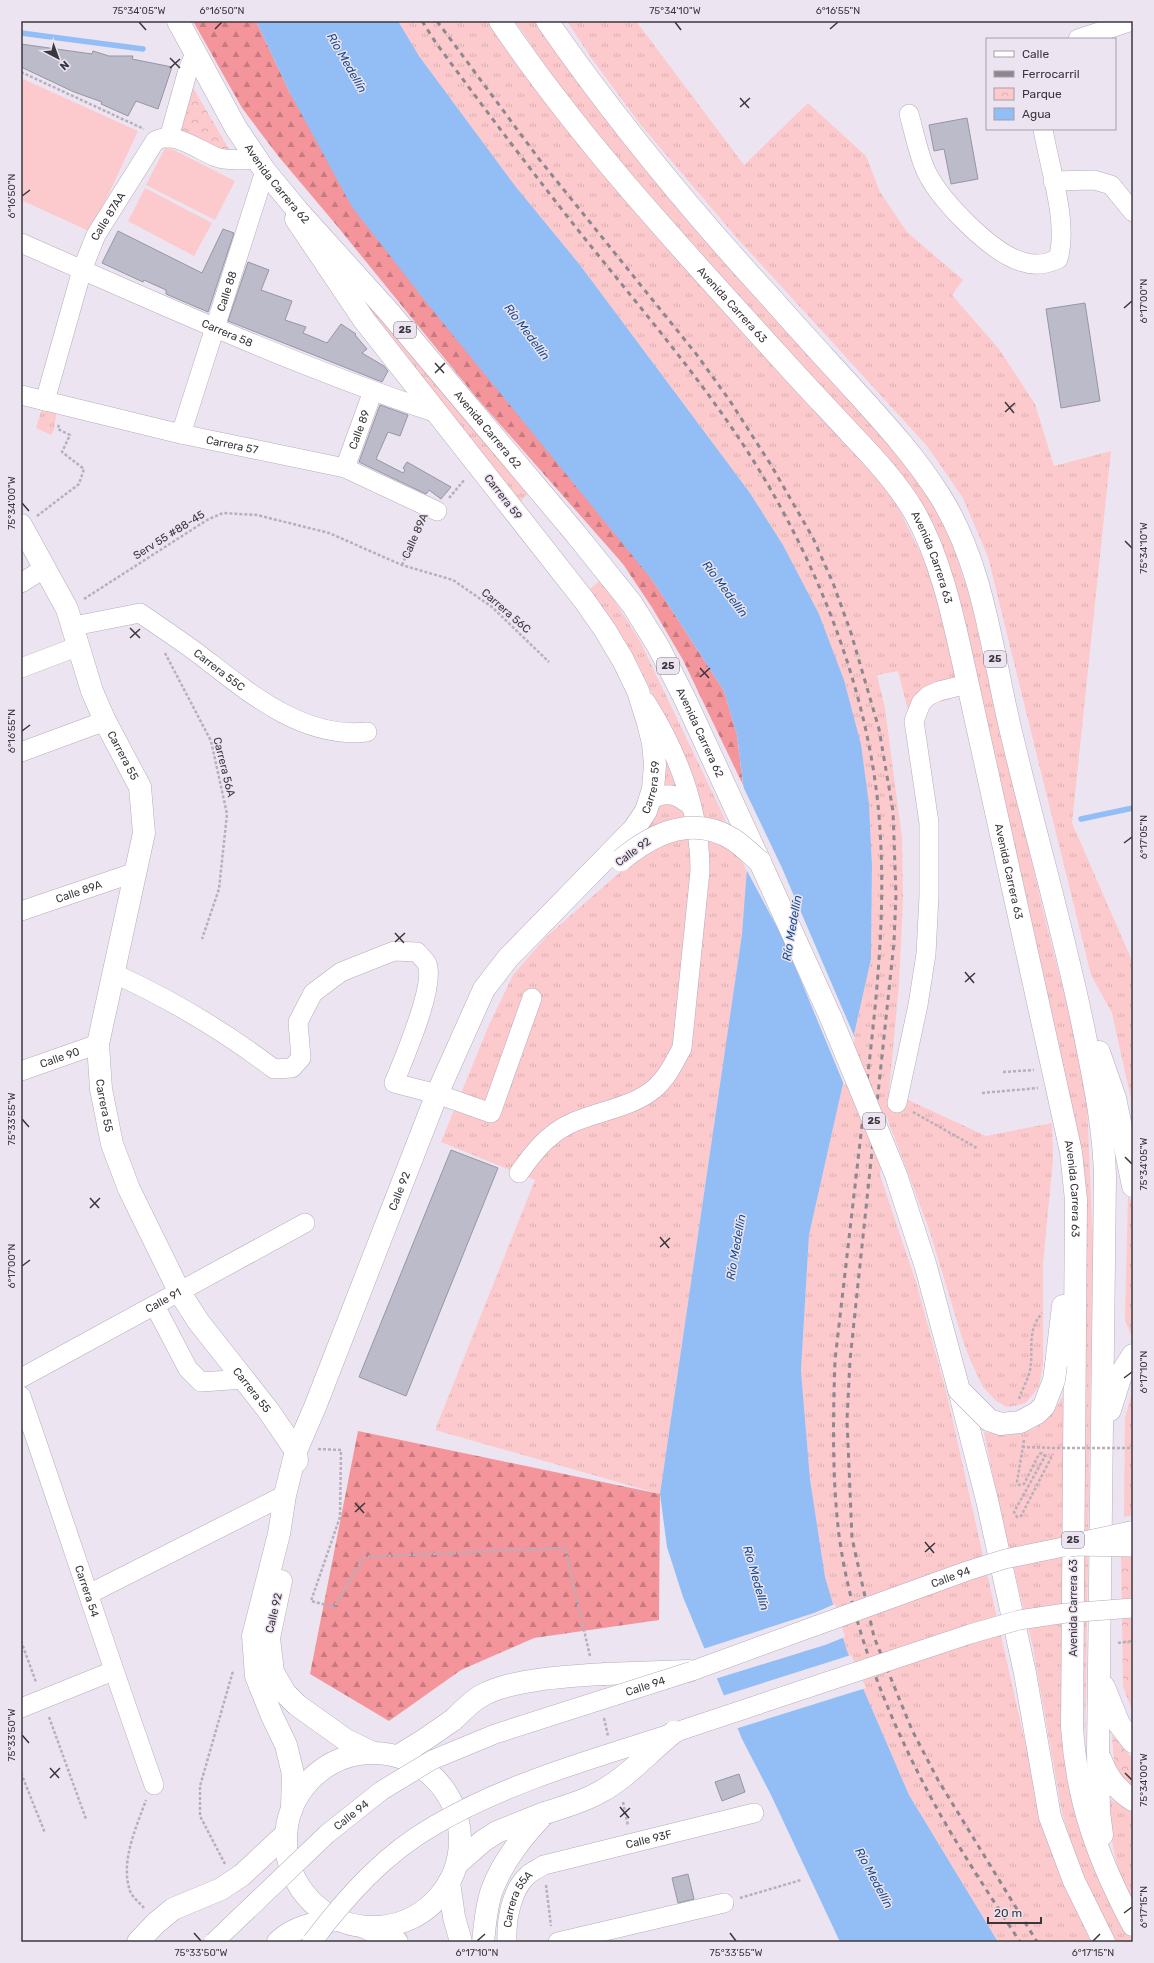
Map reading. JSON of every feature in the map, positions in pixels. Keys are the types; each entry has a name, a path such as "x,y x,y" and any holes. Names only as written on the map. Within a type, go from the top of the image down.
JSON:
{"main road":[{"name":"Avenida Carrera 62","path":"178,21 236,128 260,165 298,211 389,312 632,604 658,646 706,744 760,862"},
{"name":"Avenida Carrera 63","path":"500,21 569,115 628,186 707,277 879,464 898,488 914,513 934,557 955,629 968,684 1072,1152 1076,1200 1072,1727 1077,1779 1090,1832 1108,1874 1133,1925"},
{"name":"Avenida Carrera 63","path":"547,21 608,107 652,162 733,256 907,449 941,498 956,524 980,589 1011,733 1072,977 1096,1093 1105,1159 1098,1752 1099,1812 1108,1874"},
{"name":"Carrera 59","path":"260,165 364,320 584,600 605,630 638,691 653,743 655,771 654,789 646,811 620,853"},
{"name":"Carrera 55","path":"22,526 45,568 73,627 92,691 105,721 140,787 144,832 98,1044 101,1089 112,1144 130,1189 180,1293 198,1321 306,1450"},
{"name":"Calle 92","path":"370,1752 341,1737 297,1705 285,1693 273,1672 269,1638 298,1507 300,1483 306,1450 318,1400 437,1094 484,989 494,973 522,943 620,853 634,849 659,834 690,828 719,832 733,840 760,862"},
{"name":"25","path":"760,862 831,1018 896,1175 926,1267 987,1500 1025,1673 1050,1817 1074,1881 1104,1942"},
{"path":"1072,977 1111,1084 1130,1155 1133,1186"},
{"path":"959,1390 989,1420 1001,1424 1020,1422 1037,1413 1044,1406 1054,1380 1076,1200"},
{"path":"1102,1436 1117,1385 1122,1372 1133,1355"},
{"name":"Calle 92","path":"292,1808 293,1774 286,1745 272,1716 256,1676 253,1636 279,1534 285,1495 306,1450"},
{"path":"1068,1546 1133,1532"},
{"path":"398,1756 453,1720 481,1696 497,1690 543,1679 593,1674 692,1671"},
{"path":"1100,1677 1119,1724 1133,1742"},
{"path":"363,1927 388,1926 411,1919 432,1905 453,1873 484,1841 521,1829 545,1813 581,1801 610,1786 624,1777 674,1732"},
{"path":"397,1942 363,1927 337,1920 315,1905 298,1885 288,1861 286,1834 292,1808 305,1786 323,1768 346,1757 370,1752 398,1756 422,1767 442,1785 456,1809 461,1836 453,1873 454,1916 461,1942"},
{"path":"1098,1752 1105,1770 1112,1782 1121,1792 1133,1800"},
{"path":"483,1942 485,1919 492,1889 510,1856 521,1829"},
{"path":"138,1942 156,1923 173,1909 221,1889 242,1875 286,1834"},
{"path":"278,1942 284,1936 300,1928 314,1923 337,1920"}],"street":[{"path":"1081,38 1132,21"},
{"path":"195,53 188,70 169,138 194,146 217,157 260,165"},
{"path":"909,114 927,172 958,215 997,249 1023,262 1047,264 1058,259 1062,247 1059,208 1043,130"},
{"name":"Calle 87AA","path":"54,403 82,270 96,235 155,140 161,137 169,138"},
{"name":"Calle 88","path":"181,434 215,327 260,165"},
{"path":"1053,181 1094,180 1111,185 1126,201 1133,212"},
{"name":"Carrera 58","path":"22,246 373,391 437,412"},
{"name":"Calle 89","path":"345,468 373,391"},
{"name":"Carrera 57","path":"21,395 181,434 345,468 433,509"},
{"path":"21,583 45,568"},
{"name":"Carrera 55C","path":"73,627 140,613 178,639 261,702 308,725 350,734 367,732"},
{"path":"21,668 73,627"},
{"path":"897,1102 918,1005 926,954 929,896 929,823 914,721 915,713 921,703 928,696 940,691 968,684"},
{"path":"519,1173 531,1156 552,1135 582,1118 632,1102 654,1089 670,1070 682,1048 700,872 700,852 684,775 663,729 638,691"},
{"name":"Carrera 55","path":"21,752 105,721"},
{"path":"650,800 659,795 671,795 682,797 691,806"},
{"name":"Calle 89A","path":"21,910 136,872"},
{"path":"113,973 155,992 196,1016 274,1069 292,1068 301,1058 298,1022 313,993 341,972 394,951 417,952 427,965 428,988 418,1021 394,1083 437,1094 491,1113 532,998"},
{"name":"Calle 90","path":"21,1071 98,1044"},
{"name":"Calle 91","path":"21,1378 180,1293 305,1223"},
{"path":"155,1306 188,1368 201,1382 245,1379"},
{"name":"Carrera 54","path":"21,1396 89,1594 113,1671 154,1785"},
{"path":"89,1594 285,1495"},
{"name":"Calle 94","path":"214,1942 327,1834 381,1791 432,1760 495,1734 692,1671 967,1571 1012,1558 1068,1546 1133,1547"},
{"path":"312,1942 356,1889 381,1865 433,1825 511,1788 674,1732 970,1634 1019,1620 1066,1613 1133,1608"},
{"path":"21,1708 113,1671"},
{"name":"Calle 93F","path":"544,1866 754,1813"},
{"name":"Carrera 55A","path":"507,1942 506,1931 513,1899 528,1874 544,1866"},
{"path":"558,1942 724,1903"}],"path":[{"path":"21,72 145,130 141,136"},
{"path":"22,526 79,484 84,469 62,452 70,435 58,429 54,403"},
{"name":"Calle 89A","path":"402,565 433,509 468,476"},
{"name":"Serv 55 #88-45","path":"73,627 207,520 223,513 257,515 329,533 402,565"},
{"name":"Carrera 56C","path":"402,565 453,580 492,607 549,662"},
{"name":"Carrera 56A","path":"161,647 211,741 227,814 219,889 202,939"},
{"path":"1003,1072 1056,1077"},
{"path":"982,1093 1056,1077"},
{"path":"897,1102 977,1148"},
{"path":"1022,1447 1132,1448"},
{"path":"1024,1484 1039,1454 1042,1452 1045,1456 1014,1512 1017,1517 1020,1516 1057,1448"},
{"path":"306,1450 341,1450 340,1517 311,1601 334,1607 364,1557 565,1548 591,1663"},
{"path":"21,1641 86,1818"},
{"path":"1118,1643 1133,1641"},
{"path":"226,1867 200,1816 200,1786 233,1671"},
{"path":"603,1717 609,1740"},
{"path":"21,1773 45,1833"},
{"path":"148,1913 130,1893 126,1869 134,1833 148,1796 154,1785"},
{"path":"622,1801 629,1832"},
{"path":"724,1903 801,1880"}],"green space":[{"path":"193,21 256,21 290,93 653,581 724,691 737,735 743,785 683,660 653,609 623,564 476,397 279,157 242,108"},
{"path":"398,21 488,21 865,460 894,499 926,564 938,602 955,677 947,681 951,699 908,710 898,671 877,675 885,708 902,838 903,900 899,985 889,1091 986,1136 1052,1123 1053,1160 1043,1264 1043,1364 1039,1386 1025,1403 1006,1407 995,1400 983,1387 962,1338 929,1229 886,1115 880,1175 916,1282 946,1391 1031,1769 1054,1851 1075,1908 1091,1942 998,1942 909,1795 847,1651 825,1577 810,1479 801,1371 809,1235 871,959 872,865 869,804 861,744 844,680 819,614 783,545 750,493 580,265 516,187 419,56"},
{"path":"515,21 536,21 560,58 893,448 921,483 951,539 970,598 1046,923 1077,1044 1087,1104 1093,1239 1085,1747 1082,1578 1085,1271 949,571 793,357 625,168 568,99"},
{"path":"567,21 636,21 744,165 808,103 866,156 880,192 907,232 963,280 952,295 999,349 1035,404 1054,466 1111,451 1072,823 1133,963 1133,1108 1112,1013 1091,975 988,557 963,498 927,446 737,238 640,124 592,59"},
{"path":"21,78 138,131 91,232 21,200"},
{"path":"191,84 233,156 175,134"},
{"path":"166,146 235,181 215,220 146,185"},
{"path":"145,188 212,223 194,256 128,221"},
{"path":"372,304 528,494 519,503 365,310"},
{"path":"43,405 57,409 54,430 51,435 36,428"},
{"path":"600,580 640,641 726,821 699,816 637,839 654,698 637,662 588,591"},
{"path":"691,835 724,846 738,856 743,862 746,870 747,882 742,934 660,1494 435,1430 535,1180 441,1142 489,1025 513,975 545,938 627,866 655,845"},
{"path":"1128,1195 1133,1205 1133,1339 1125,1321"},
{"path":"1133,1388 1133,1515 1124,1517 1125,1418"},
{"path":"1064,1394 1061,1692 1119,1914 1133,1942 1114,1942 1083,1881 1062,1813 1033,1648 999,1507 984,1432 1011,1434 1032,1430 1049,1417 1057,1407"},
{"path":"358,1431 660,1494 659,1620 534,1638 461,1670 389,1721 310,1674"},
{"path":"1121,1556 1133,1556 1133,1713 1123,1686"},
{"path":"1112,1735 1133,1759 1133,1791 1118,1777 1114,1761"},
{"path":"1107,1798 1133,1811 1131,1857 1133,1905 1121,1880 1117,1866"}],"water":[{"name":"Río Medellín","path":"256,21 398,21 419,56 516,187 580,265 750,493 783,545 819,614 844,680 861,744 869,804 872,865 871,959 809,1235 801,1371 810,1479 825,1577 847,1651 909,1795 998,1942 840,1942 771,1795 742,1739 683,1597 667,1547 660,1494 742,934 748,855 744,792 737,735 724,691 653,581 426,302 352,207 290,93"}],"pier":[{"path":"740,780 782,868 855,1038 845,1087 785,942 745,867 746,855"},
{"path":"835,1604 845,1637 825,1645 715,1679 703,1649 814,1613"},
{"path":"851,1655 866,1688 735,1729 722,1696"}],"building":[{"path":"21,44 92,54 93,51 109,56 133,56 132,59 172,67 158,109 136,101 128,116 101,104 102,102 74,92 21,67"},
{"path":"967,118 978,179 951,184 944,149 934,151 929,125"},
{"path":"223,229 234,233 208,312 166,294 166,290 144,280 143,282 102,263 118,231 202,273"},
{"path":"248,262 269,270 261,290 292,301 285,320 306,327 303,333 327,343 341,324 356,334 355,335 367,349 362,353 384,366 388,371 382,382 228,321"},
{"path":"1085,303 1100,401 1061,408 1046,309"},
{"path":"380,405 408,415 400,436 388,432 376,459 403,473 405,470 403,468 407,462 451,487 441,499 429,490 426,494 359,462"},
{"path":"451,1150 498,1168 406,1396 359,1377"},
{"path":"739,1774 745,1792 722,1801 715,1782"},
{"path":"688,1874 694,1899 678,1903 672,1878"}],"waterway":[{"path":"21,33 143,49"},
{"path":"1081,819 1133,808"}],"railway":[{"path":"422,21 436,43 508,140 679,356 734,431 787,519 810,566 830,614 848,664 862,715 873,765 879,816 882,887 879,958 873,1028 835,1360 834,1448 835,1491 839,1535 845,1571 864,1644 906,1749 940,1814 969,1863 1020,1942"},
{"path":"437,21 539,159 697,355 730,401 771,465 813,538 833,583 851,633 879,729 893,811 896,895 894,942 850,1360 847,1420 852,1538 874,1637 912,1730 938,1780 1037,1942"}]}
